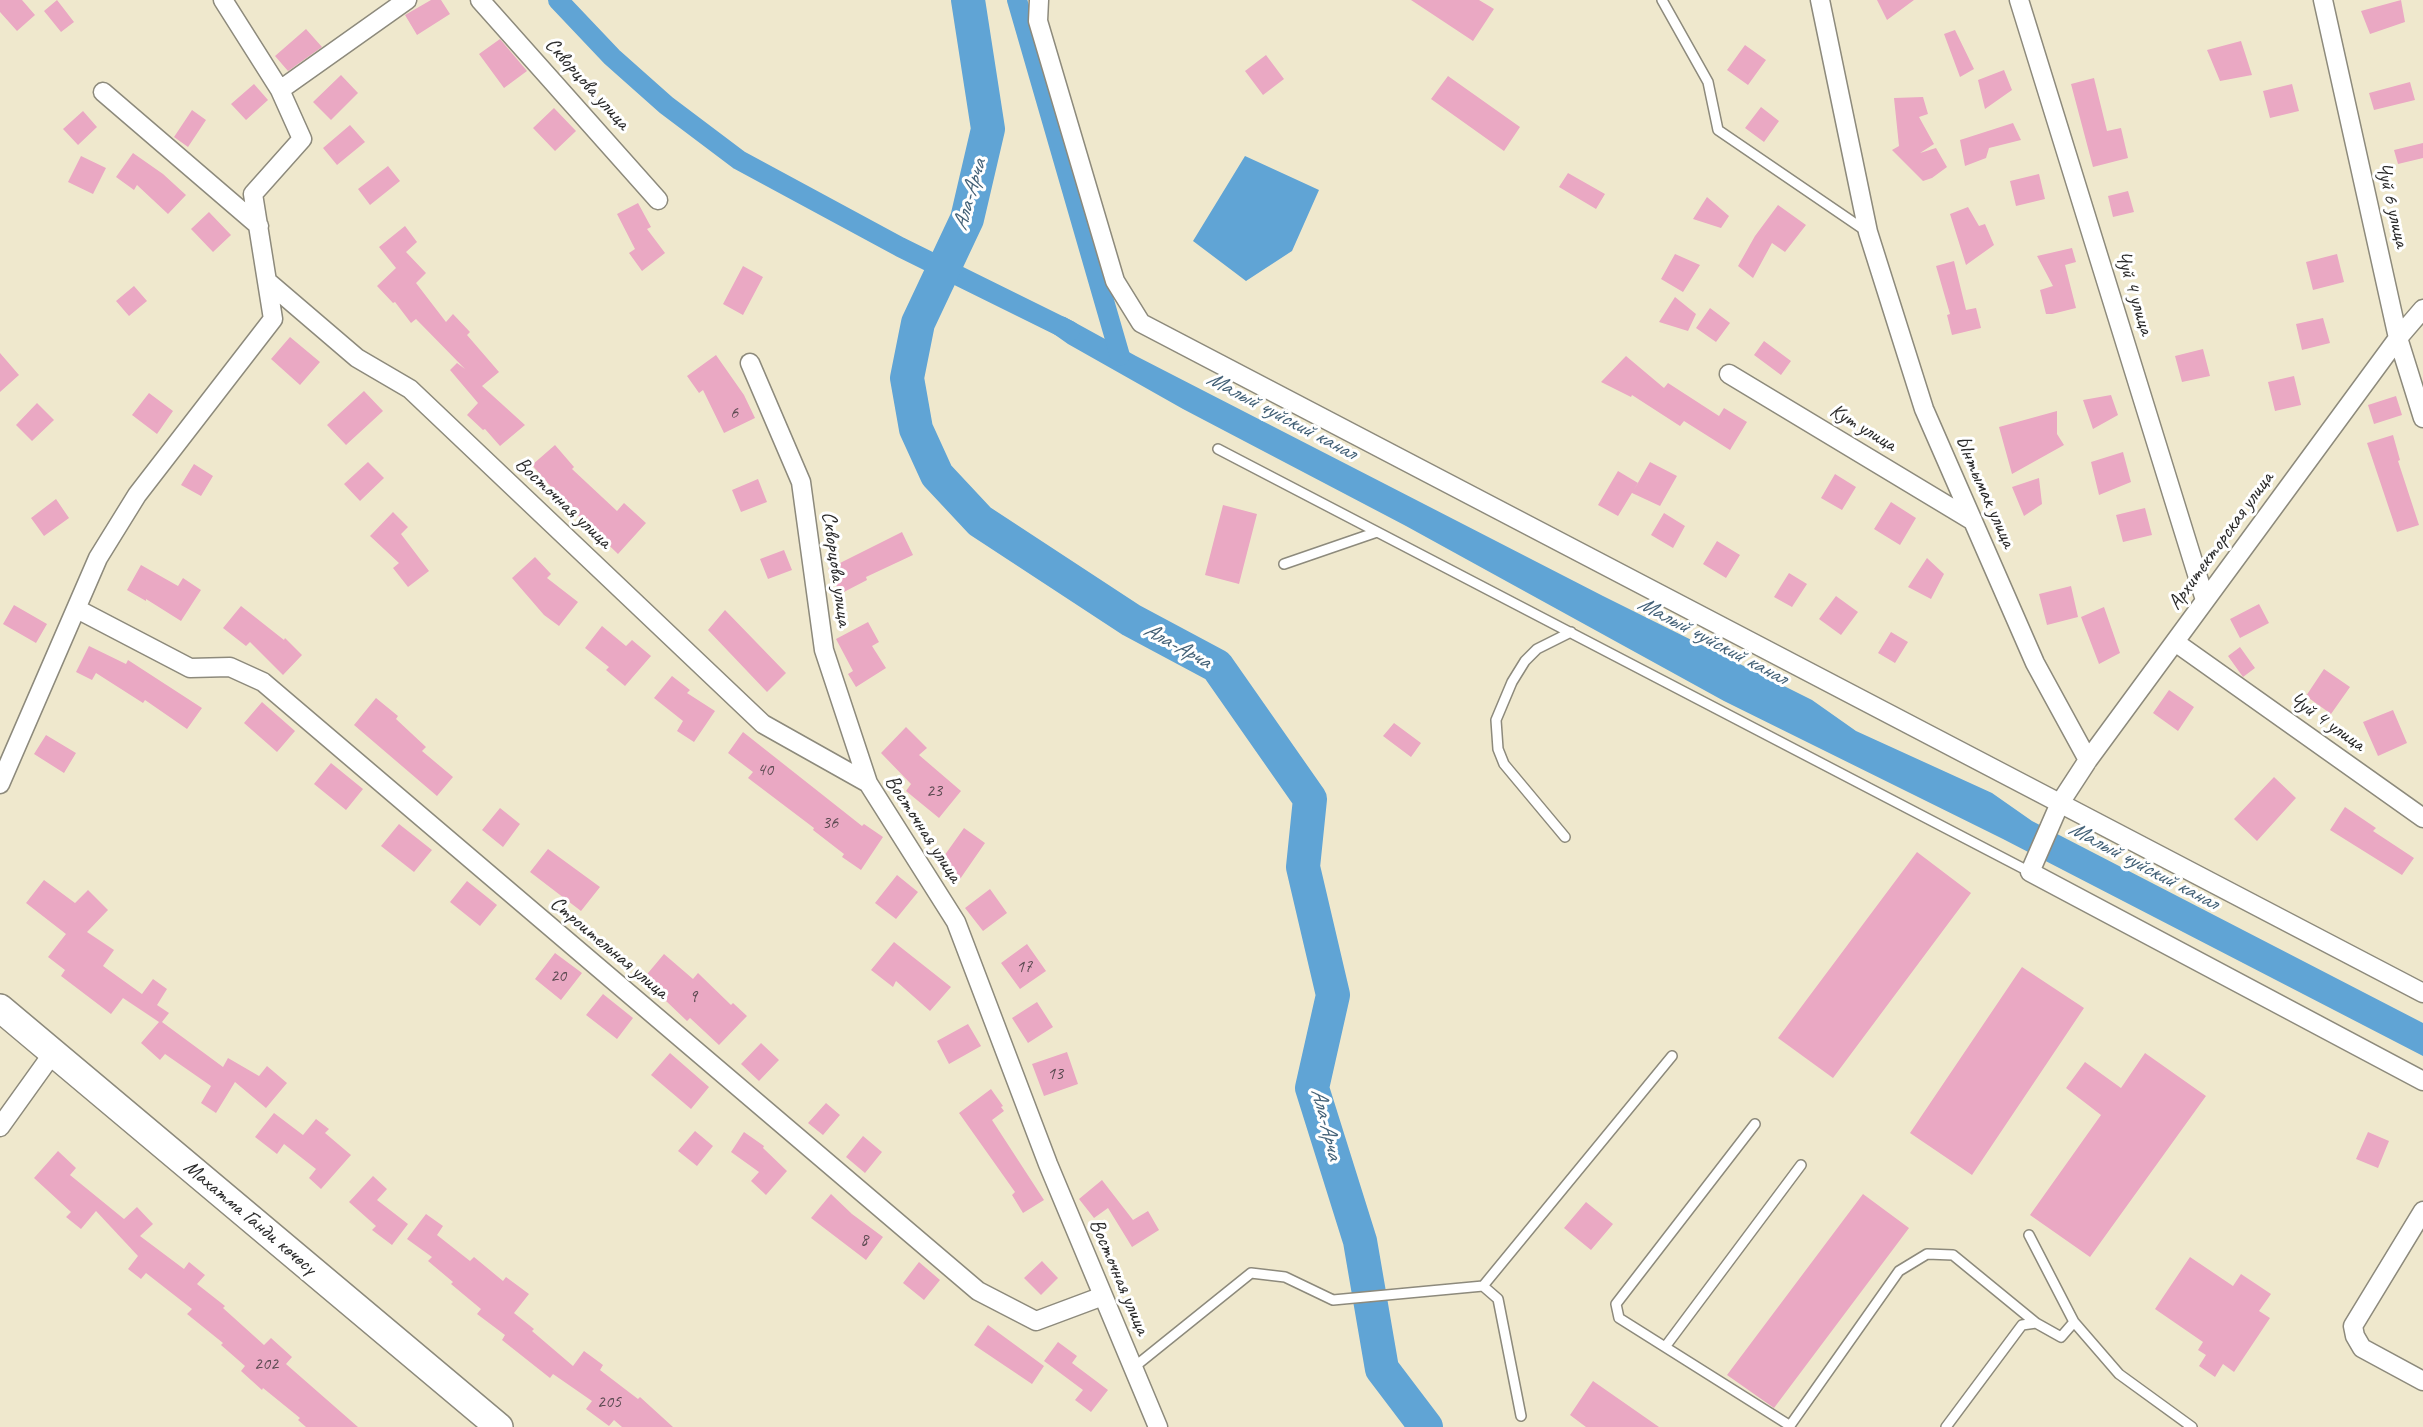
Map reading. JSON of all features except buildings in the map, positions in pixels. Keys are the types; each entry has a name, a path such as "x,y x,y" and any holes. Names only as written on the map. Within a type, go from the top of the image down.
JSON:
{"main road":[{"name":"Махатма Ганди көчөсү","path":"0,1008 499,1427"}],"street":[{"path":"0,784 98,558 137,495 273,319 253,194 302,139 280,90 223,0"},
{"path":"280,90 407,0"},
{"name":"Скворцова улица","path":"480,0 658,200"},
{"path":"1039,0 1038,21 1115,281 1141,323 2423,993"},
{"name":"Ынтымак улица","path":"1820,0 1868,232 1924,409 2035,663 2088,760"},
{"name":"Чуй 4 улица","path":"2019,0 2205,600"},
{"name":"Чуй 6 улица","path":"2323,0 2398,338 2423,418"},
{"path":"102,92 258,226"},
{"name":"Восточная улица","path":"267,281 357,358 410,389 763,724 868,783 956,922 1048,1164 1158,1427"},
{"name":"Архитекторская улица","path":"2032,868 2060,803 2088,760 2398,338 2423,309"},
{"name":"Скворцова улица","path":"750,363 801,482 824,650 868,783"},
{"name":"Кут улица","path":"1729,374 1973,522"},
{"name":"Строительная улица","path":"77,609 190,668 230,667 262,682 978,1291 1036,1321 1103,1296"},
{"name":"Чуй 4 улица","path":"2175,642 2423,818"},
{"path":"2032,868 2423,1081"},
{"path":"0,1127 53,1053"},
{"path":"2423,1211 2353,1326 2355,1336 2362,1348 2423,1382"}],"lane":[{"path":"1662,0 1708,82 1718,130 1868,232"},
{"path":"1218,449 2032,868"},
{"path":"1284,564 1377,532"},
{"path":"1565,837 1504,764 1498,748 1496,720 1512,682 1525,661 1538,649 1571,632"},
{"path":"1133,1368 1251,1273 1285,1277 1333,1300 1483,1286 1672,1056"},
{"path":"1755,1124 1616,1304 1619,1318 1789,1426 1899,1271 1927,1254 1953,1255 2036,1323 2061,1337 2074,1322"},
{"path":"1665,1347 1802,1164"},
{"path":"2029,1235 2074,1322 2119,1374 2192,1427"},
{"path":"1483,1286 1498,1299 1521,1416"},
{"path":"1946,1427 2022,1325 2036,1323"}],"water":[{"path":"1245,156 1319,190 1292,251 1246,281 1193,241"},
{"path":"1049,314 1065,317 1136,356 1603,596 1812,700 1856,731 1992,793 2032,821 2423,1023 2423,1056 2003,839 1724,701 1406,526 1183,409 1068,344 1044,327"}],"waterway":[{"path":"558,0 612,57 666,105 739,160 900,247 1070,331"},
{"name":"Ала-Арча","path":"968,0 988,129 967,219 918,323 907,378 916,429 937,475 980,521 1131,620 1217,666 1310,799 1303,867 1333,995 1312,1088 1360,1241 1382,1369 1426,1427"},
{"path":"1017,0 1120,356"}],"water label":[{"name":"Малый чуйский канал","path":"1281,416"},
{"name":"Малый чуйский канал","path":"1712,641"},
{"name":"Малый чуйский канал","path":"2143,866"}]}
